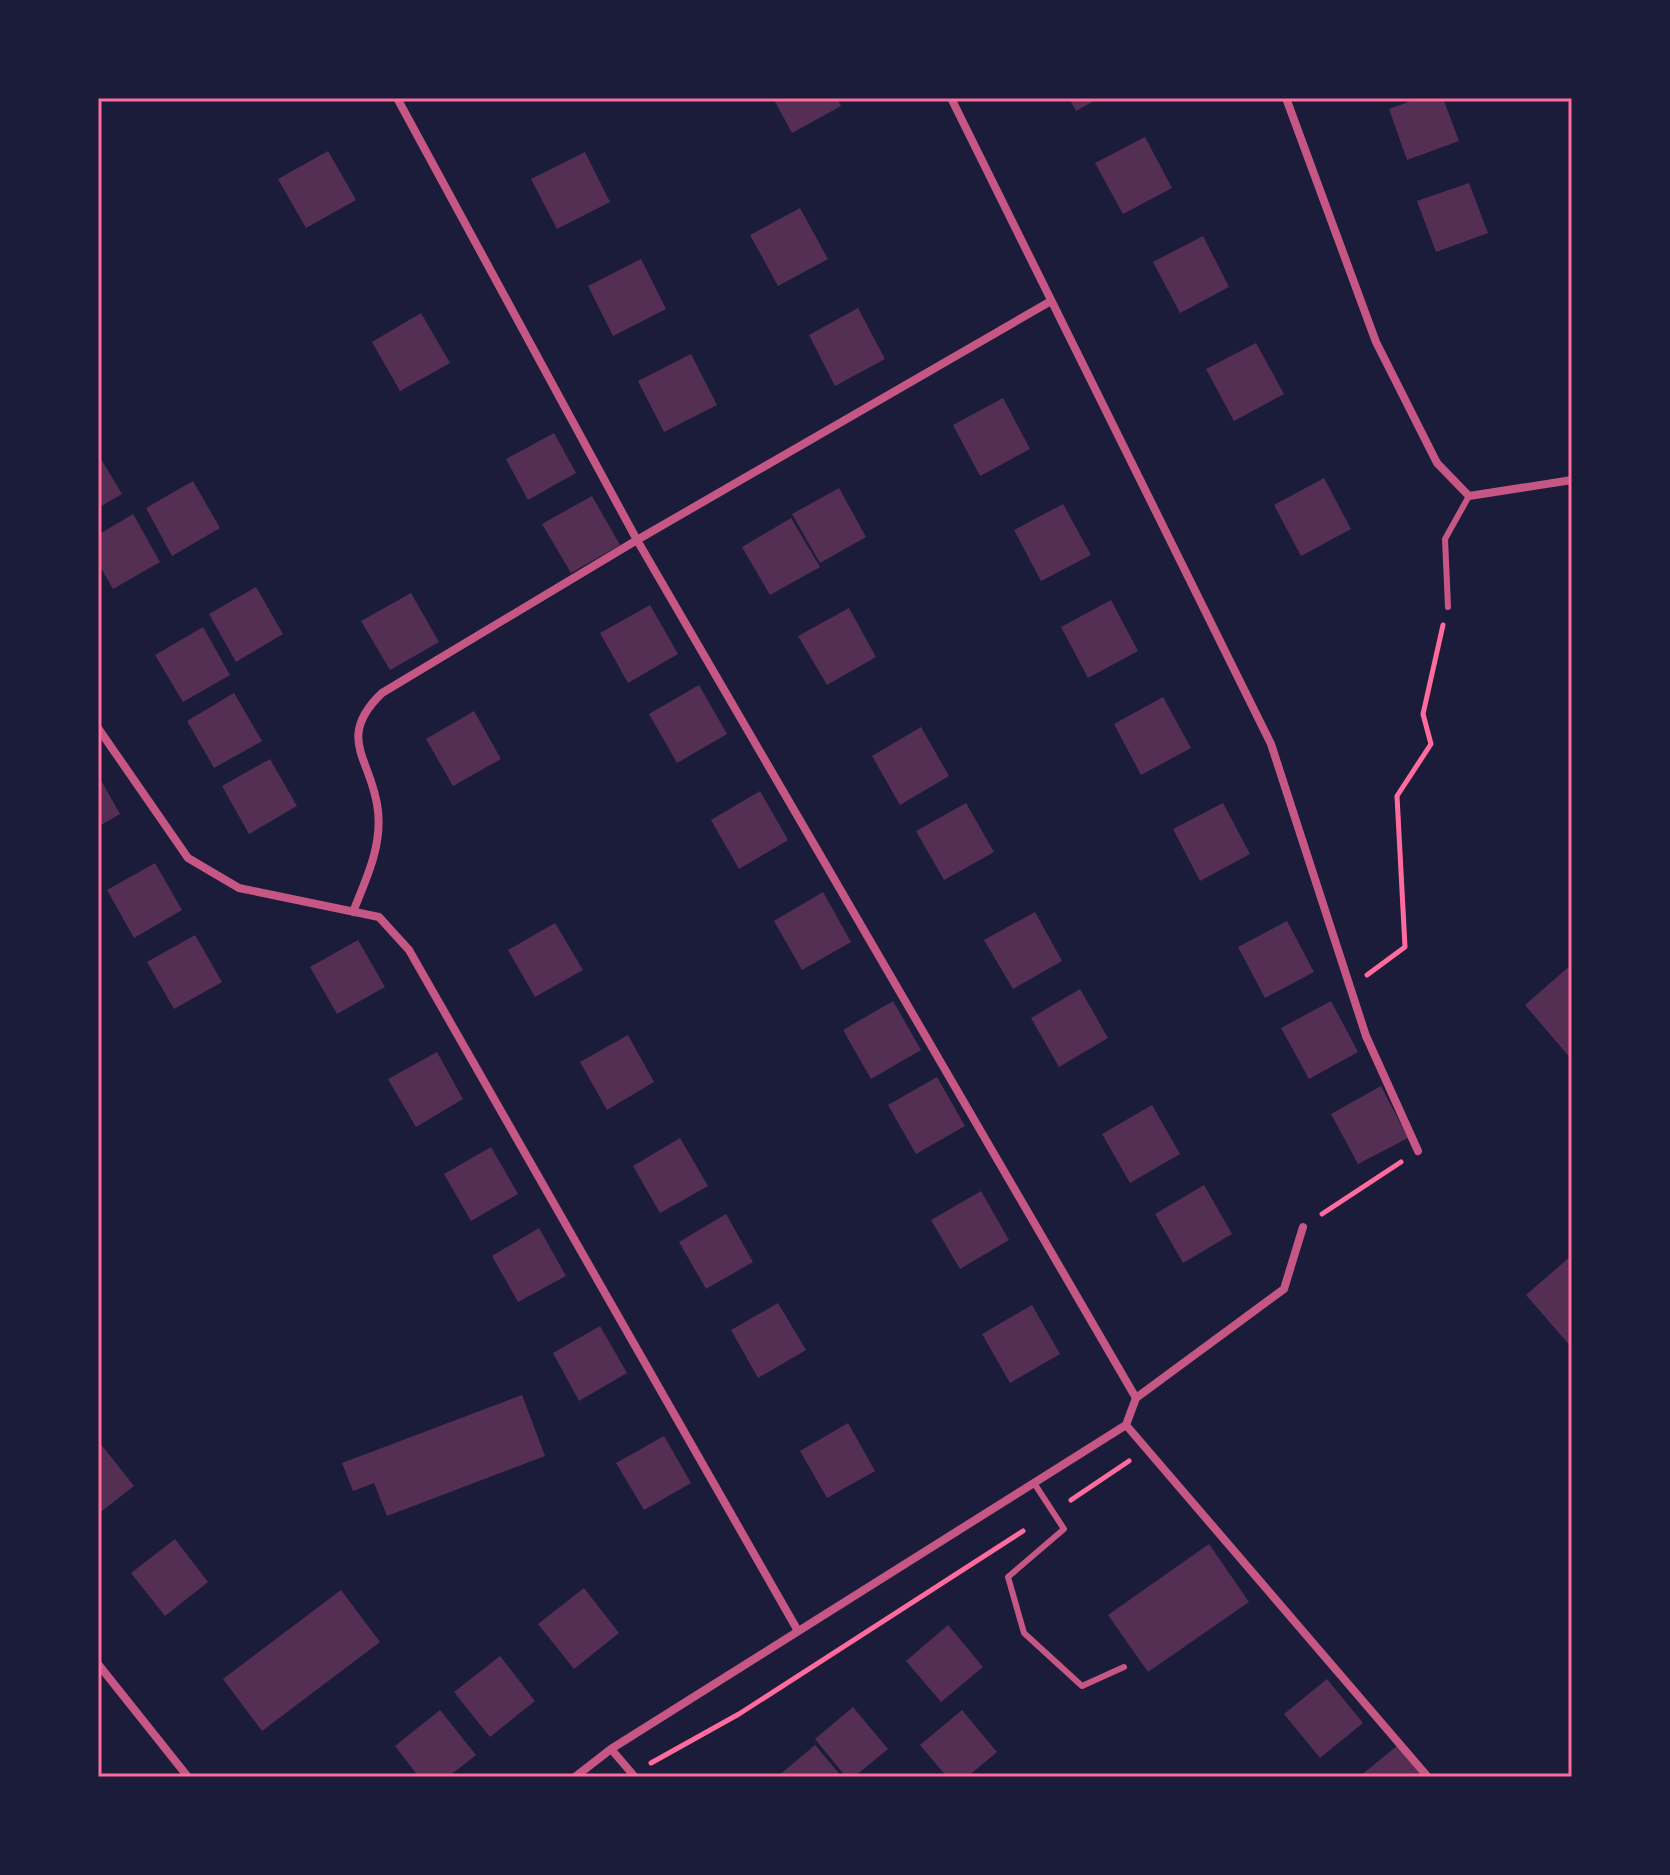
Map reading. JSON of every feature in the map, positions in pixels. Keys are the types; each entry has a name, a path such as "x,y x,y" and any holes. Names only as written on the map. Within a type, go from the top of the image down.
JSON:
{"street":[{"path":"397,98 637,540 1136,1398"},
{"path":"951,98 1271,744 1366,1036 1418,1151"},
{"path":"1286,98 1376,342 1437,463 1469,496 1572,480"},
{"path":"353,912 376,852 379,810 358,743 362,712 382,693 637,540 1051,301"},
{"path":"98,728 188,858 239,888 379,917 409,950 798,1631"},
{"path":"575,1777 611,1749 1126,1425 1136,1398 1284,1289 1303,1227"},
{"path":"1126,1425 1428,1777"},
{"path":"98,1664 188,1777"},
{"path":"611,1749 633,1775"}],"lane":[{"path":"1448,607 1445,539 1469,496"},
{"path":"1034,1483 1064,1529 1008,1577 1024,1633 1082,1686 1124,1667"}],"path":[{"path":"1350,987 1405,947 1397,796 1431,744 1423,714 1448,607"},
{"path":"1303,1227 1418,1151"},
{"path":"633,1775 739,1714 1147,1449"}],"building":[{"path":"773,98 837,98 841,106 792,133"},
{"path":"1069,98 1099,98 1076,111"},
{"path":"1419,98 1443,98 1459,141 1407,160 1389,109"},
{"path":"1145,137 1172,188 1123,214 1095,163"},
{"path":"328,151 356,200 306,228 278,179"},
{"path":"585,152 610,202 557,229 531,179"},
{"path":"1469,183 1488,233 1436,252 1417,201"},
{"path":"800,208 828,259 778,286 750,235"},
{"path":"1203,236 1229,287 1180,313 1153,262"},
{"path":"641,259 666,309 613,336 588,286"},
{"path":"858,308 885,359 835,386 809,335"},
{"path":"421,313 450,363 400,391 372,342"},
{"path":"1256,343 1284,394 1234,421 1206,369"},
{"path":"691,354 717,405 664,432 638,381"},
{"path":"1003,398 1030,449 980,476 953,425"},
{"path":"554,433 576,473 528,500 506,459"},
{"path":"98,454 122,494 98,508"},
{"path":"1324,478 1351,529 1301,556 1274,505"},
{"path":"193,481 220,528 172,556 146,508"},
{"path":"839,488 866,537 820,563 792,514"},
{"path":"592,496 620,545 571,573 542,524"},
{"path":"1063,504 1091,555 1041,581 1014,530"},
{"path":"133,514 160,562 113,589 98,563 98,535"},
{"path":"791,518 820,567 770,595 742,547"},
{"path":"256,587 283,634 236,662 209,614"},
{"path":"411,593 439,642 390,670 361,621"},
{"path":"1111,600 1138,651 1088,678 1061,627"},
{"path":"650,605 678,654 628,683 600,633"},
{"path":"849,608 876,657 827,685 798,636"},
{"path":"203,627 230,675 183,702 155,655"},
{"path":"699,685 727,734 677,763 649,714"},
{"path":"234,693 262,741 214,768 187,721"},
{"path":"1163,697 1191,748 1141,775 1114,724"},
{"path":"474,711 501,759 453,786 426,739"},
{"path":"921,727 949,776 900,805 872,756"},
{"path":"270,759 297,806 249,834 222,786"},
{"path":"98,775 120,814 98,827"},
{"path":"760,791 788,840 739,869 711,820"},
{"path":"966,803 994,852 944,880 916,831"},
{"path":"1223,803 1250,854 1200,881 1173,829"},
{"path":"155,863 182,910 134,938 107,890"},
{"path":"823,892 851,942 802,970 774,921"},
{"path":"1035,912 1062,961 1013,989 984,940"},
{"path":"1287,921 1314,972 1265,998 1238,947"},
{"path":"555,923 583,970 535,997 508,950"},
{"path":"195,935 222,982 174,1009 147,962"},
{"path":"358,940 385,987 337,1014 310,967"},
{"path":"1572,964 1572,1060 1525,1005"},
{"path":"1080,989 1108,1038 1059,1067 1031,1018"},
{"path":"893,1001 921,1050 871,1079 843,1030"},
{"path":"1331,1001 1358,1052 1309,1079 1281,1028"},
{"path":"628,1035 654,1082 607,1110 580,1062"},
{"path":"437,1052 463,1099 416,1127 388,1079"},
{"path":"937,1077 965,1126 916,1154 888,1105"},
{"path":"1381,1086 1408,1138 1358,1164 1331,1114"},
{"path":"1152,1105 1180,1154 1130,1183 1102,1134"},
{"path":"680,1138 708,1186 660,1213 633,1166"},
{"path":"491,1147 518,1194 471,1221 444,1174"},
{"path":"1204,1185 1232,1234 1183,1263 1155,1214"},
{"path":"981,1191 1009,1240 960,1269 931,1220"},
{"path":"726,1214 753,1262 706,1289 679,1242"},
{"path":"539,1228 566,1276 518,1302 492,1256"},
{"path":"1572,1255 1572,1348 1526,1295"},
{"path":"778,1303 806,1350 758,1378 731,1330"},
{"path":"1032,1305 1060,1354 1010,1383 982,1334"},
{"path":"600,1326 627,1373 579,1401 553,1353"},
{"path":"522,1395 545,1456 387,1516 374,1483 353,1491 342,1463"},
{"path":"848,1423 875,1471 827,1498 800,1451"},
{"path":"664,1436 691,1483 644,1510 616,1463"},
{"path":"98,1444 134,1486 98,1514"},
{"path":"175,1539 208,1582 165,1616 131,1573"},
{"path":"1209,1544 1249,1602 1148,1672 1108,1615"},
{"path":"584,1588 619,1633 574,1669 538,1624"},
{"path":"341,1590 380,1642 262,1731 223,1679"},
{"path":"948,1625 983,1667 941,1702 906,1661"},
{"path":"500,1656 535,1701 490,1737 454,1692"},
{"path":"1327,1679 1363,1723 1320,1758 1284,1714"},
{"path":"853,1707 888,1749 854,1777 846,1777 815,1739"},
{"path":"440,1710 476,1755 448,1777 419,1777 395,1746"},
{"path":"962,1710 997,1752 967,1777 947,1777 920,1745"},
{"path":"815,1745 842,1777 777,1777"},
{"path":"1398,1745 1424,1777 1359,1777"}]}
